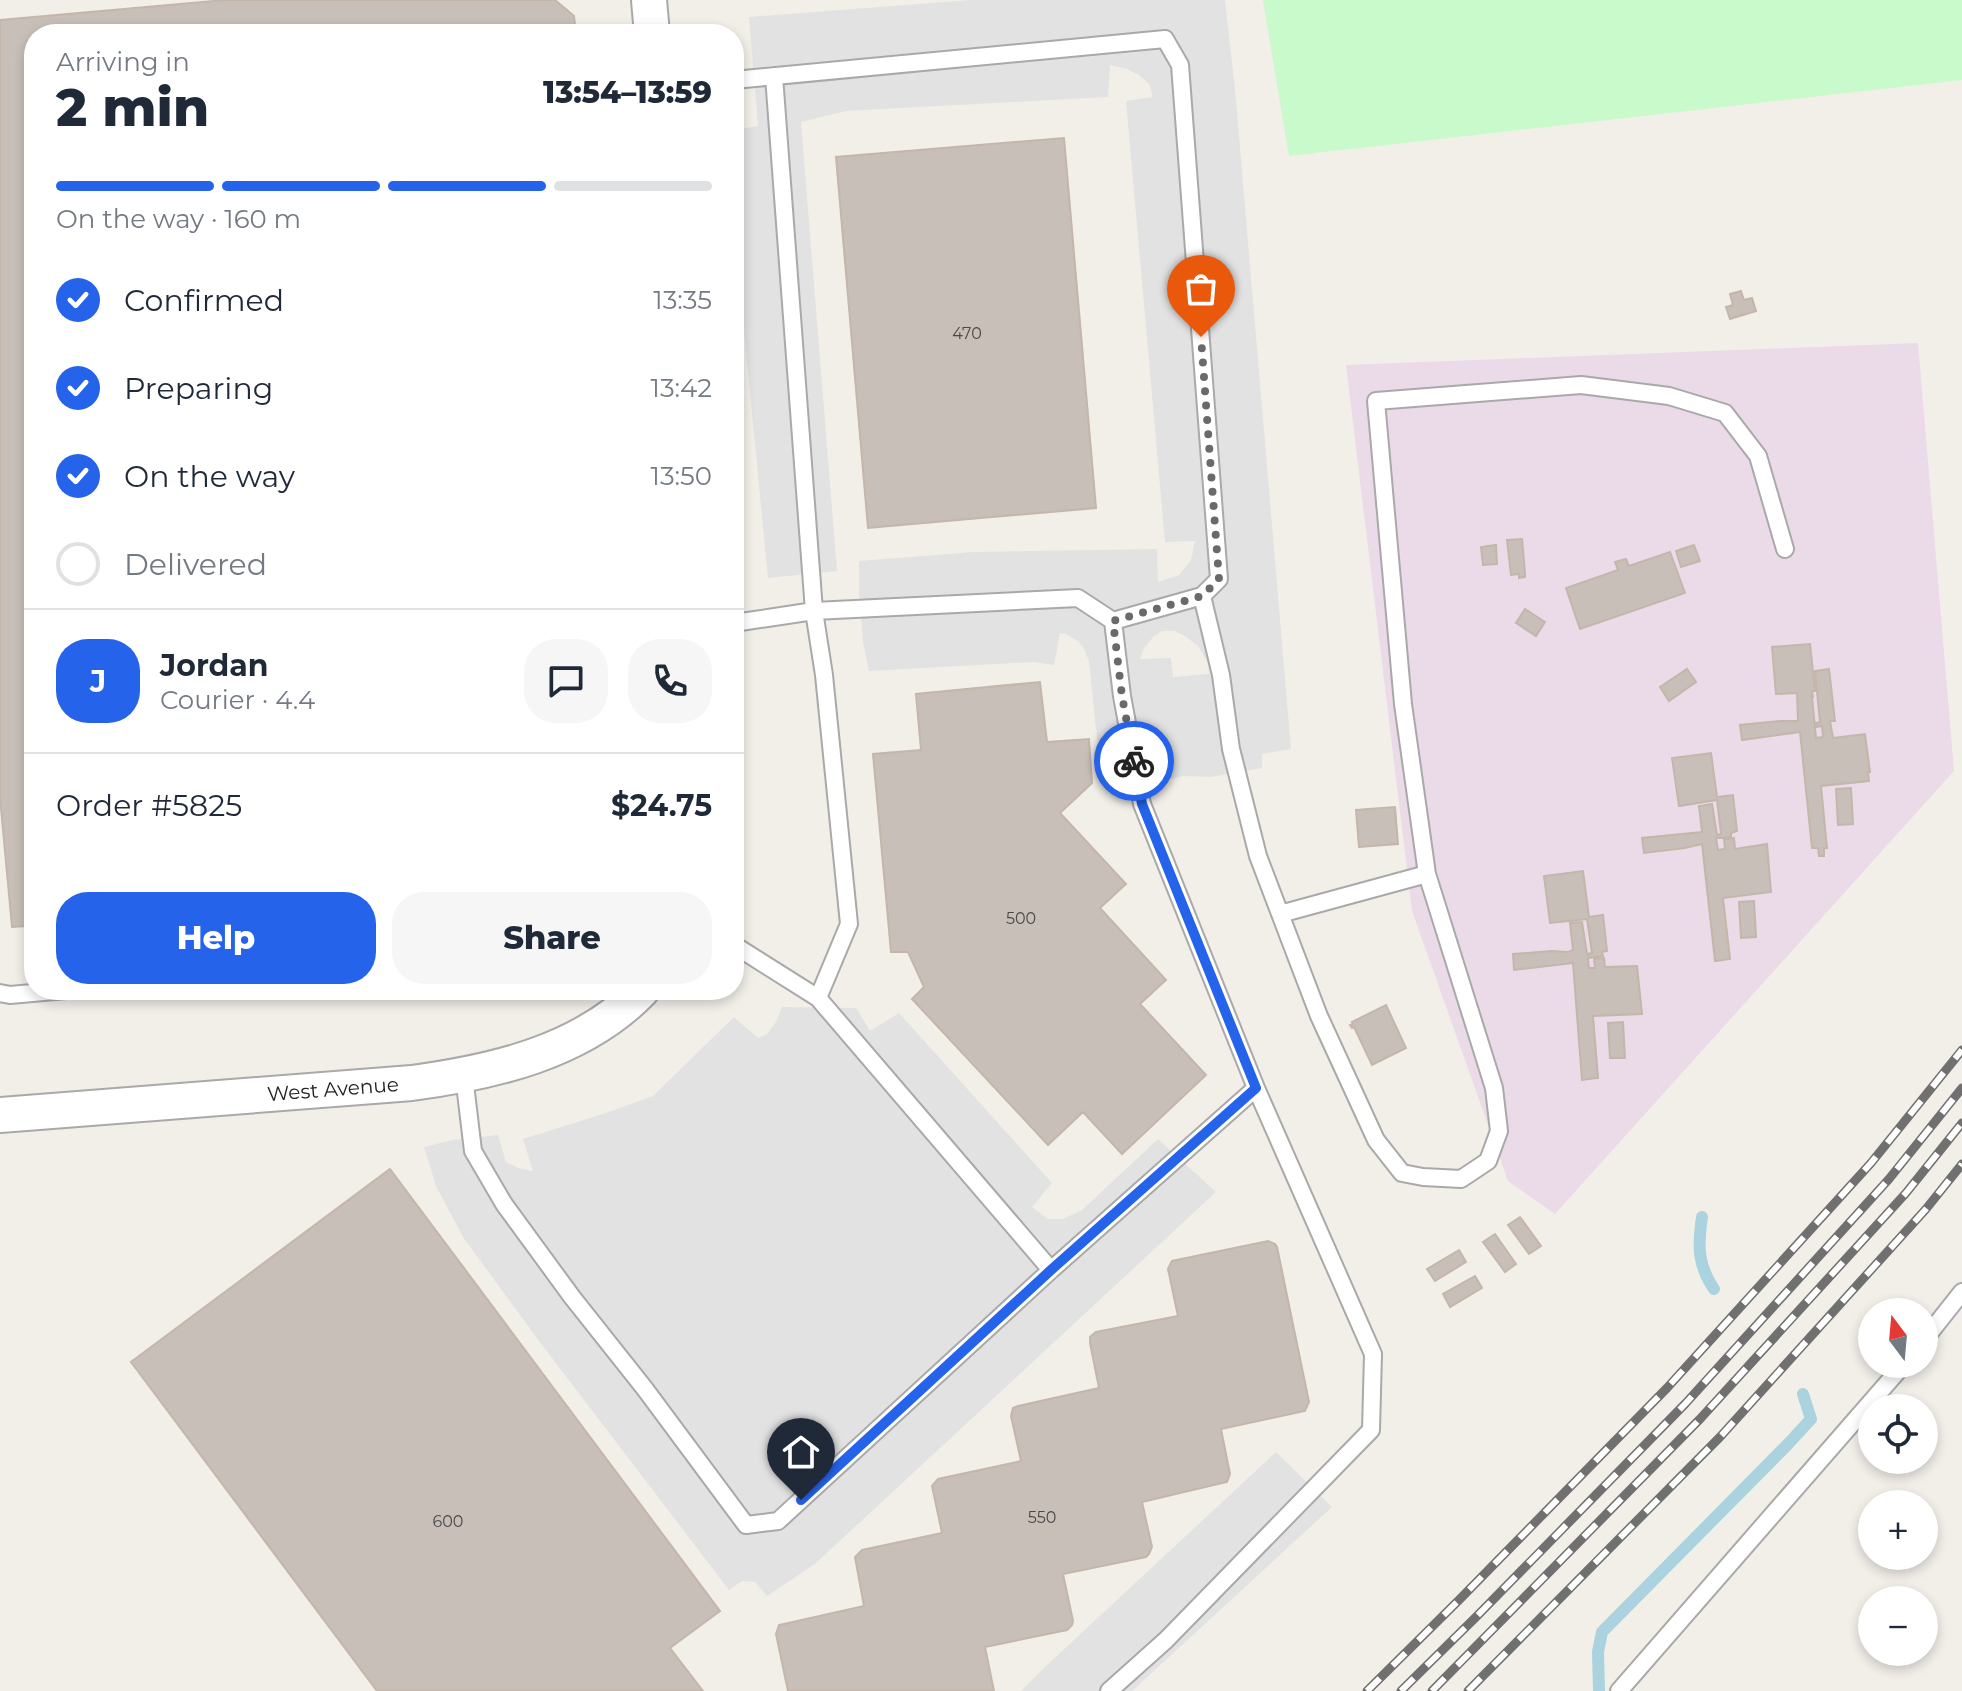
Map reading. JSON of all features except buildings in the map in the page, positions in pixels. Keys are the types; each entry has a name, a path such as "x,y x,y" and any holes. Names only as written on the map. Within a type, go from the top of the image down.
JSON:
{"street":[{"path":"649,0 651,24"},
{"name":"West Avenue","path":"0,1115 381,1086 464,1076 542,1054 569,1042 632,1000"}],"lane":[{"path":"744,79 1165,39 1180,65 1219,579 1202,596 1113,621 1078,598 814,611 744,622"},
{"path":"774,76 814,611 824,675 849,924 818,998"},
{"path":"1202,596 1221,675 1231,749 1258,856 1319,1016 1376,1140 1402,1173 1461,1179 1488,1161 1499,1131 1496,1102 1427,874 1403,704 1376,401 1581,385 1669,396 1725,413 1758,456 1785,549"},
{"path":"1109,1691 1166,1640 1371,1430 1373,1354 1256,1088 1142,804 1122,696 1113,621"},
{"path":"1280,914 1427,874"},
{"path":"744,951 818,998 1051,1270"},
{"path":"464,1076 473,1151 504,1204 746,1525 778,1521 1051,1270 1256,1088"},
{"path":"1938,1322 1962,1292"},
{"path":"1619,1691 1892,1378"}],"shaded area":[{"path":"971,0 1225,0 1291,749 1262,754 1262,768 1211,777 1183,776 1146,785 1102,786 1089,661 1078,641 1066,634 1060,633 1054,665 1034,662 869,671 863,641 859,561 974,552 1157,549 1158,582 1179,575 1191,560 1195,541 1165,542 1126,101 1153,97 1149,84 1127,69 1110,65 1108,97 846,111 801,122 837,571 768,578 744,331 744,128 758,126 749,17","holes":["1162,631 1174,631 1198,646 1208,663 1209,674 1173,677 1171,658 1140,659 1144,648"]},
{"path":"1918,343 1954,771 1555,1214 1508,1181 1412,911 1346,365"},
{"path":"782,1007 856,1008 870,1031 899,1013 1052,1183 1032,1207 1048,1219 1063,1219 1082,1210 1158,1139 1216,1192 816,1563 767,1596 755,1582 742,1581 729,1590 463,1237 436,1186 424,1147 498,1135 506,1162 533,1171 523,1139 653,1096 734,1017 758,1038 767,1034"},
{"path":"1276,1452 1332,1507 1132,1691 1021,1691 1045,1667"}],"green space":[{"path":"1263,0 1962,0 1962,80 1289,156"}],"waterway":[{"path":"1702,1217 1700,1254 1704,1271 1714,1289"},
{"path":"1599,1691 1598,1652 1602,1632 1811,1419 1803,1394"}],"railway":[{"path":"1367,1691 1667,1388 1871,1163 1962,1050"},
{"path":"1401,1691 1685,1404 1889,1179 1962,1088"},
{"path":"1432,1691 1700,1419 1906,1193 1962,1123"},
{"path":"1468,1691 1720,1437 1926,1209 1962,1164"}],"way so far":[{"path":"1134,761 1113,621 1202,596 1219,579 1201,337"}],"route":[{"path":"801,1500 1051,1270 1256,1088 1142,804 1134,761"}]}
